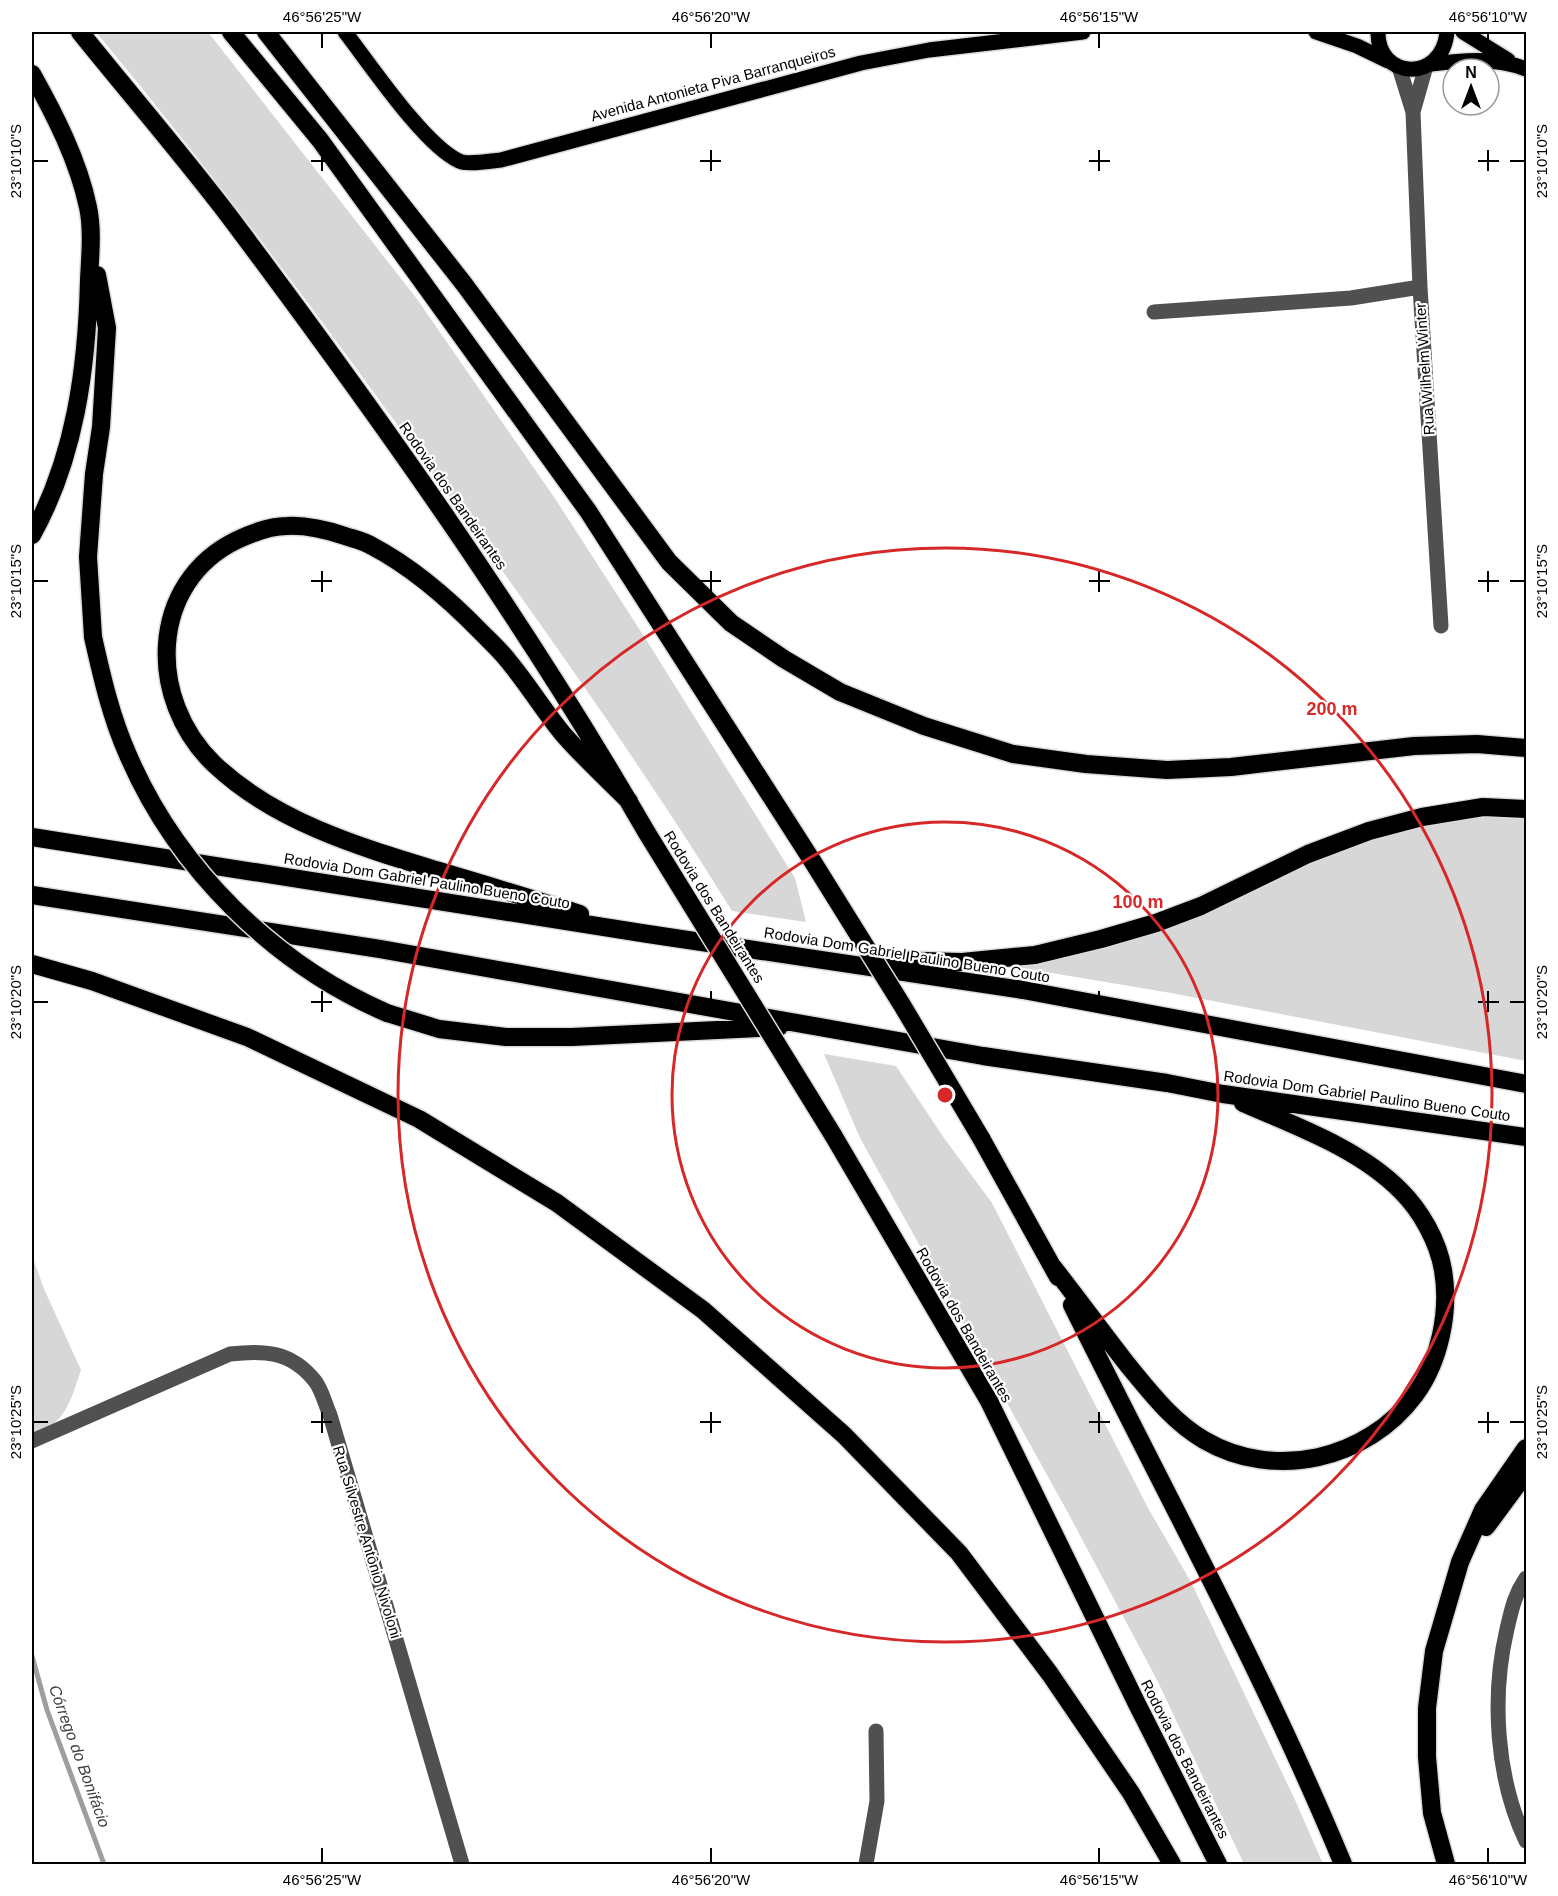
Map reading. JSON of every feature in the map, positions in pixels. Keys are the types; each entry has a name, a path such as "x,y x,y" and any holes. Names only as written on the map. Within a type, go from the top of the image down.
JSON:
{"highway":[{"name":"Rodovia dos Bandeirantes","path":"80,32 228,215 394,442 486,574 629,801 833,1136 989,1401 1218,1864"},
{"path":"231,32 320,140 588,511 902,1005 981,1138 1053,1267 1148,1459 1247,1650 1314,1793 1343,1864"},
{"path":"266,32 464,284 669,562 731,622 784,659 831,686 884,711 957,737 1013,754 1086,764 1167,770 1220,768 1414,746 1477,744 1527,748"},
{"path":"32,74 47,101 77,168 89,210 90,241 88,328 77,409 61,469 32,535"},
{"path":"90,241 107,328 102,416 94,474 88,557 93,637 107,696 127,754 147,796 208,882 241,916 304,968 357,1000 387,1013 439,1029 506,1037 572,1037 815,1025"},
{"path":"629,801 564,735 509,660 461,612 412,570 369,544 325,530 287,526 249,534 220,549 205,560 191,576 172,615 168,629 167,678 182,722 193,740 213,763 252,796 314,829 406,861 648,934"},
{"path":"803,957 962,962 1035,955 1156,923 1201,906 1308,854 1369,831 1422,817 1484,807 1527,809"},
{"name":"Rodovia Dom Gabriel Paulino Bueno Couto","path":"32,837 1047,994 1527,1084"},
{"name":"Rodovia Dom Gabriel Paulino Bueno Couto","path":"32,895 380,949 983,1056 1167,1083 1222,1094 1527,1137"},
{"path":"32,964 92,981 247,1037 419,1119 557,1203 703,1310 844,1435 959,1553 1057,1683 1131,1794 1172,1864"},
{"path":"1053,1267 1159,1402 1182,1425 1215,1445 1232,1452 1272,1462 1318,1459 1357,1444 1377,1432 1395,1416 1415,1395 1431,1365 1441,1335 1445,1303 1443,1270 1424,1219 1401,1191 1378,1171 1328,1141 1222,1094"},
{"path":"1446,1864 1432,1814 1428,1757 1427,1708 1434,1651 1460,1562 1483,1510 1527,1448"},
{"path":"1460,1562 1527,1473"}],"main road":[{"name":"Avenida Antonieta Piva Barranqueiros","path":"345,32 412,119 438,147 460,162 501,160 861,63 929,50 1083,32"},
{"path":"1316,32 1358,46 1396,65 1417,69 1466,60 1491,60 1521,67"},
{"path":"1378,32 1379,46 1385,56 1396,65"},
{"path":"1429,65 1440,55 1446,44 1447,32"},
{"path":"1463,32 1521,67"}],"street":[{"name":"Rua Wilhelm Winter","path":"1396,65 1413,112 1420,287 1441,626"},
{"name":"Rua Wilhelm Winter","path":"1413,112 1429,65"},
{"path":"1154,312 1340,299 1420,287"},
{"name":"Rua Silvestre Antônio Nivoloni","path":"32,1441 230,1354 266,1351 283,1356 300,1366 316,1382 333,1425 462,1864"},
{"path":"1527,1578 1516,1594 1502,1652 1497,1710 1504,1771 1527,1841"},
{"path":"867,1864 877,1801 876,1731"}],"shaded area":[{"path":"96,32 208,32 417,299 556,500 795,878 806,922 732,911 597,706 412,445 235,206"},
{"path":"1526,813 1526,1061 1171,993 992,963 1045,956 1339,847 1422,819"},
{"path":"824,1054 896,1066 944,1138 992,1203 1148,1508 1191,1582 1323,1864 1244,1864 1157,1680 1067,1511 860,1138"},
{"path":"32,1255 44,1289 81,1370 65,1410 52,1425 32,1436"}],"waterway":[{"name":"Córrego do Bonifácio","path":"32,1656 47,1710 104,1864"}]}
